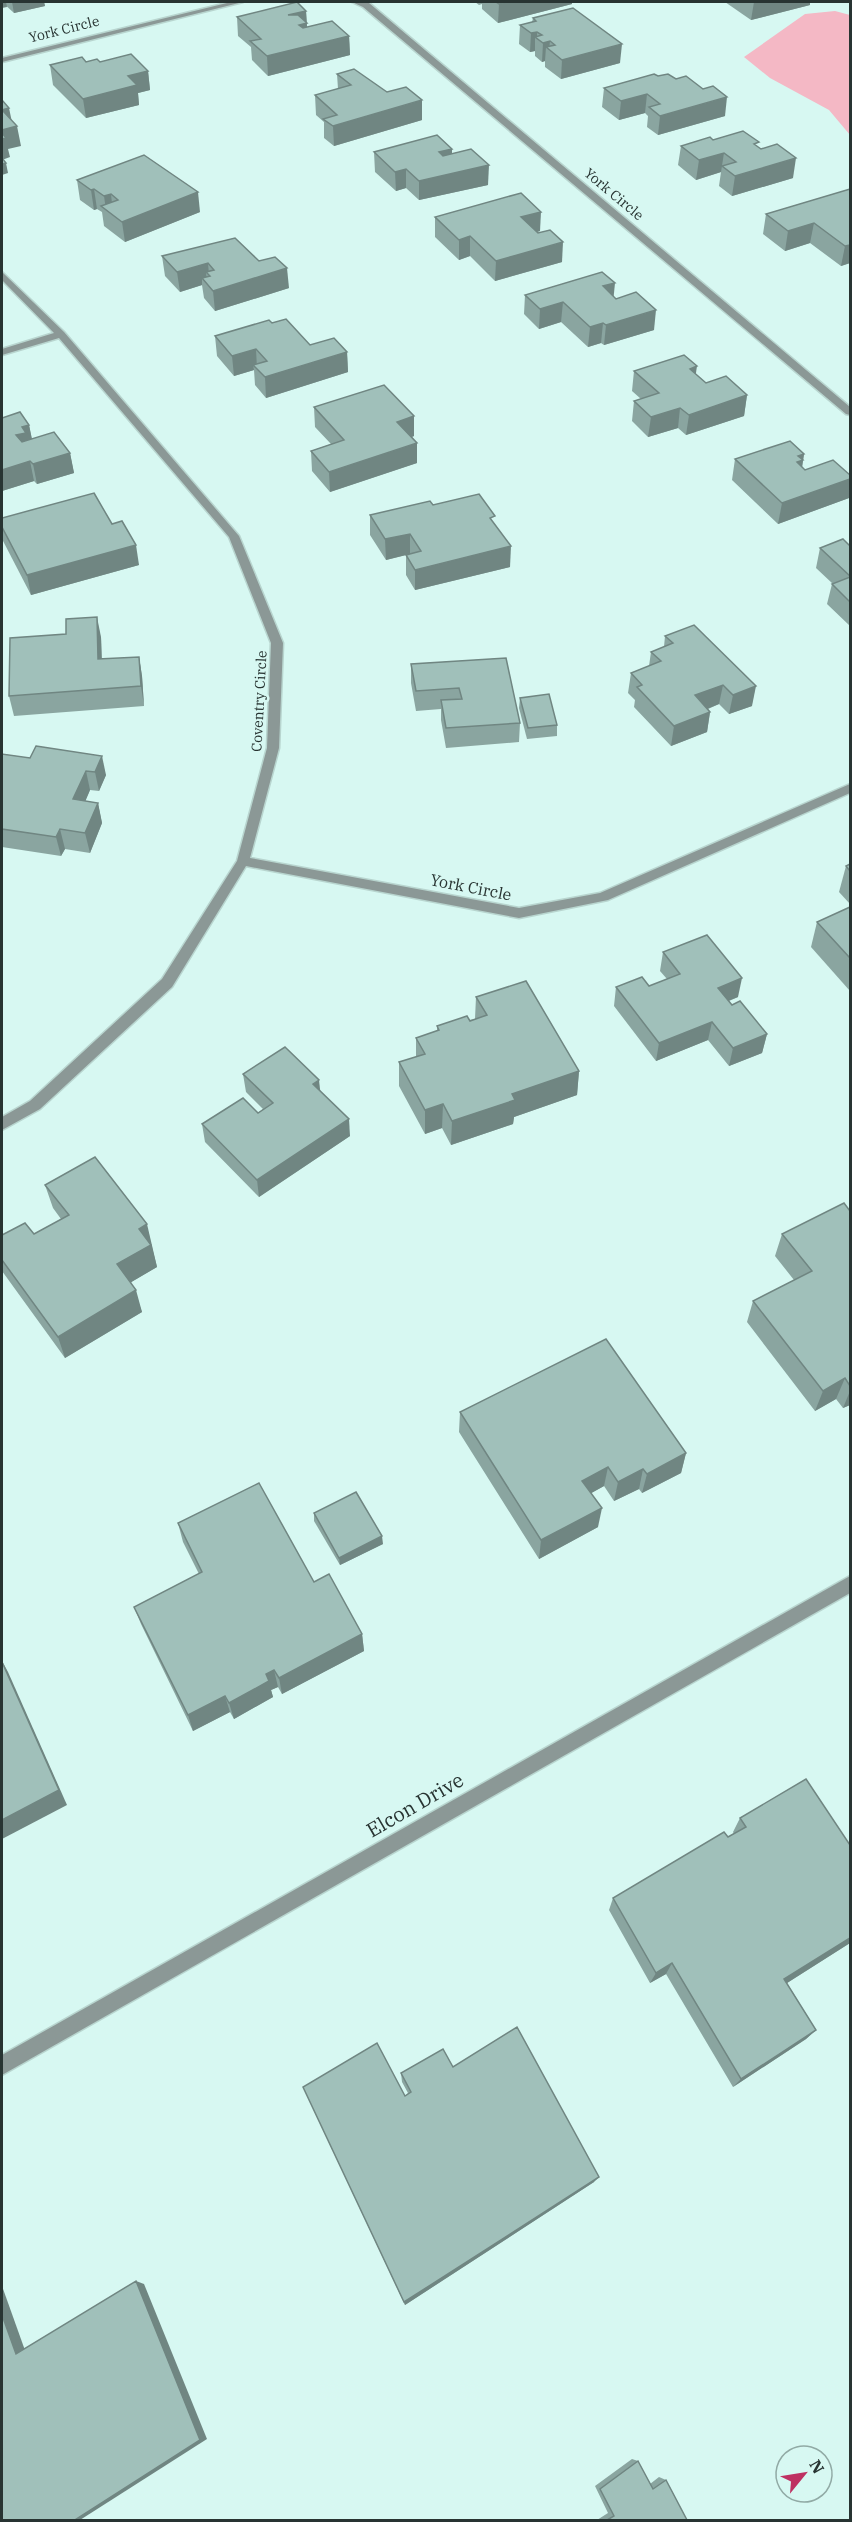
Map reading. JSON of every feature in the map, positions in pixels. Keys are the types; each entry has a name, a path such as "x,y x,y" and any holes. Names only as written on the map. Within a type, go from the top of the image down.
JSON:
{"street":[{"name":"York Circle","path":"2,60 238,2"},
{"name":"York Circle","path":"356,2 366,5 850,412"},
{"name":"Coventry Circle","path":"2,275 61,334 234,536 277,643 273,748 243,861 167,983 35,1105 2,1124"},
{"path":"2,352 61,334"},
{"name":"York Circle","path":"243,861 519,913 603,897 850,788"},
{"name":"Elcon Drive","path":"2,2065 850,1584"}],"shaded area":[{"path":"835,11 850,15 850,135 829,110 770,78 744,57 805,14"}],"building":[{"path":"297,2 306,11 288,15 298,15 307,23 299,25 303,28 332,21 349,36 267,56 250,41 261,39 237,17"},
{"path":"573,8 622,44 562,60 546,47 555,45 550,41 543,43 535,37 542,35 537,32 531,33 520,25 536,21 533,18"},
{"path":"131,54 148,71 128,76 137,85 83,99 50,65 82,57 86,62 97,59 100,62"},
{"path":"354,69 387,92 406,87 422,100 333,126 323,119 337,115 315,95 351,85 337,74"},
{"path":"654,74 658,76 668,74 676,79 686,76 703,89 713,86 727,97 660,116 649,107 660,104 647,94 621,101 604,88"},
{"path":"2,100 9,108 2,110"},
{"path":"2,110 17,126 2,130"},
{"path":"743,131 759,142 754,144 761,149 777,144 796,158 735,176 722,166 736,162 724,153 699,160 681,146 710,137 713,140"},
{"path":"437,135 452,149 439,152 443,156 471,149 489,165 419,181 406,169 395,172 374,152"},
{"path":"144,155 198,192 122,222 101,206 118,200 111,194 104,196 94,189 91,190 77,180"},
{"path":"850,189 850,245 845,246 814,223 788,231 766,214"},
{"path":"521,193 541,212 521,217 538,233 550,230 563,242 496,261 470,236 459,240 435,217"},
{"path":"235,238 259,261 275,257 287,268 213,291 202,278 210,276 206,272 214,270 208,263 177,272 162,256"},
{"path":"602,272 615,283 603,286 616,299 636,292 656,310 606,325 603,323 590,327 563,302 540,309 525,295"},
{"path":"286,319 310,345 334,338 347,352 265,377 253,365 267,361 256,349 232,356 215,336 269,320 272,323"},
{"path":"684,355 697,366 690,369 706,383 726,376 747,395 689,415 680,408 651,417 634,401 659,393 634,371"},
{"path":"384,385 414,416 397,422 417,443 329,472 311,451 344,440 314,407"},
{"path":"20,412 29,425 22,427 26,433 16,435 22,442 54,432 70,453 33,464 30,461 2,470 2,418"},
{"path":"790,441 804,454 798,456 803,460 797,462 805,470 833,460 850,475 850,479 782,503 735,459"},
{"path":"94,493 112,524 122,521 136,545 27,575 2,527 2,518"},
{"path":"479,494 495,516 490,518 511,546 415,570 406,555 421,551 410,534 385,539 370,515 430,501 433,505"},
{"path":"843,539 850,546 850,576 820,548"},
{"path":"850,577 850,602 832,584"},
{"path":"97,617 98,659 139,657 141,686 9,696 10,638 66,634 66,619"},
{"path":"694,625 756,686 733,695 723,685 695,695 710,712 674,726 637,687 642,685 631,673 661,661 651,652 673,643 665,636"},
{"path":"506,658 520,723 446,728 441,700 462,699 459,688 416,691 411,664"},
{"path":"549,694 557,725 528,728 520,698"},
{"path":"36,746 102,756 95,772 86,771 73,799 98,803 85,833 60,829 56,837 2,829 2,754 30,758"},
{"path":"850,907 850,958 817,922"},
{"path":"707,935 742,978 718,988 732,1005 740,1001 767,1034 733,1048 712,1022 659,1043 616,987 642,977 649,986 680,974 663,952"},
{"path":"526,981 579,1071 512,1094 515,1100 452,1121 443,1104 425,1110 399,1062 425,1054 416,1038 439,1030 437,1026 467,1016 470,1021 487,1015 476,997"},
{"path":"285,1047 319,1080 313,1084 349,1119 257,1180 202,1124 243,1098 258,1113 273,1103 243,1074"},
{"path":"95,1157 147,1224 139,1229 151,1245 117,1264 136,1290 58,1337 2,1260 2,1235 25,1223 34,1234 69,1215 45,1185"},
{"path":"844,1203 850,1211 850,1386 845,1378 823,1391 753,1301 812,1271 782,1234"},
{"path":"606,1339 686,1453 647,1474 643,1469 618,1482 608,1467 582,1481 602,1508 541,1540 460,1412"},
{"path":"259,1483 314,1582 329,1574 362,1634 279,1678 274,1670 266,1674 269,1681 229,1703 225,1696 188,1715 134,1607 202,1572 178,1523"},
{"path":"356,1492 382,1536 339,1558 314,1513"},
{"path":"2,1662 59,1790 2,1820"},
{"path":"806,1779 850,1845 850,1938 784,1979 816,2030 741,2079 672,1963 656,1973 613,1898 724,1832 728,1837 746,1827 740,1818"},
{"path":"517,2027 599,2177 404,2302 303,2087 377,2043 405,2096 411,2092 401,2073 443,2049 453,2067"},
{"path":"136,2281 200,2440 75,2520 2,2520 2,2315 16,2354"},
{"path":"638,2461 653,2489 666,2480 687,2520 607,2520 614,2516 600,2489"}]}
